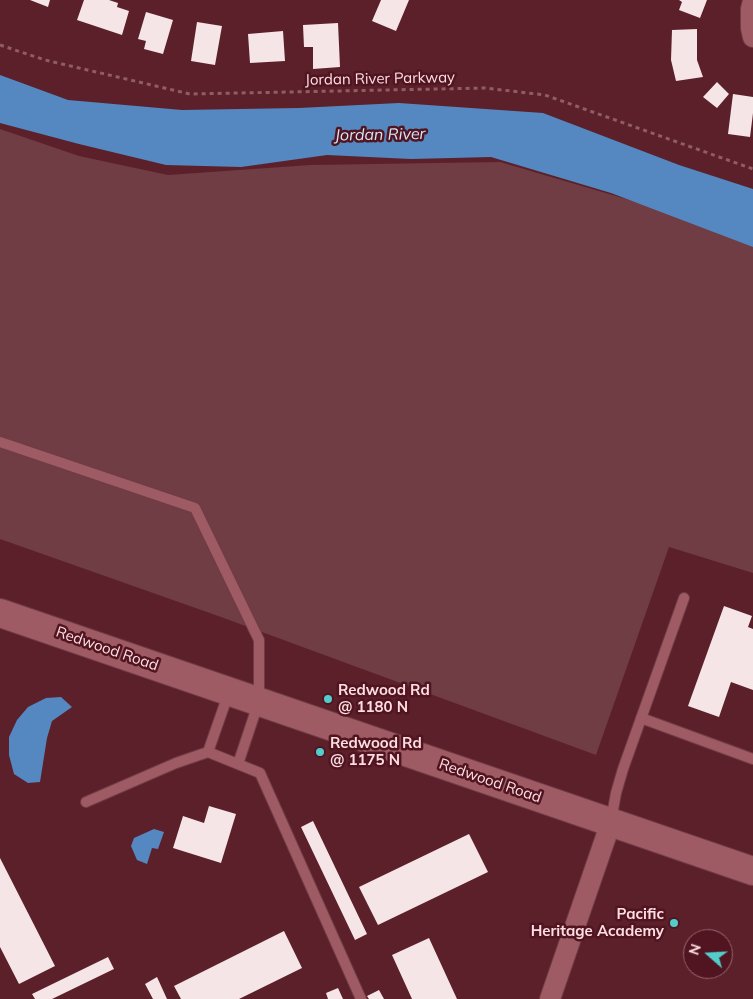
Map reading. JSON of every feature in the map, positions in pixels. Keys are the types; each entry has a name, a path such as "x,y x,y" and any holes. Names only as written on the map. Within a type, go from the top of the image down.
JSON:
{"main road":[{"name":"Redwood Road","path":"0,613 753,871"}],"street":[{"path":"753,1 751,9 753,37"},
{"path":"550,999 611,822"}],"lane":[{"path":"0,442 194,508 259,640 259,701 238,764"},
{"path":"611,822 616,793 684,598"},
{"path":"208,752 229,691"},
{"path":"641,718 753,758"},
{"path":"86,802 176,763 208,752 260,773 361,999"}],"path":[{"name":"Jordan River Parkway","path":"0,45 45,60 190,94 485,88 545,95 753,169"}],"shaded area":[{"path":"0,129 79,156 168,175 310,165 500,162 650,206 753,245 753,573 669,547 596,755 221,617 0,539"}],"water":[{"name":"Jordan River","path":"0,75 68,100 182,110 299,108 399,103 543,113 679,165 753,189 753,247 611,193 491,157 411,159 327,155 241,167 166,165 0,123"},
{"path":"61,697 72,707 52,721 47,738 40,782 28,783 14,774 9,755 9,737 17,720 28,707 46,698"},
{"path":"154,829 164,832 158,849 152,848 147,864 137,860 131,846 134,838"}],"building":[{"path":"30,0 50,0 48,7"},
{"path":"84,0 109,0 118,3 117,7 129,11 122,35 77,20"},
{"path":"381,0 409,0 396,31 372,21"},
{"path":"679,0 707,0 700,18 679,10 682,2"},
{"path":"146,12 173,20 163,54 144,49 146,41 138,39"},
{"path":"197,22 222,26 215,65 191,61"},
{"path":"338,23 340,67 313,69 313,47 304,47 303,25"},
{"path":"697,29 697,60 703,77 676,81 671,60 672,30"},
{"path":"283,31 285,61 250,63 248,34"},
{"path":"717,82 729,94 717,108 703,97"},
{"path":"733,94 753,97 750,137 728,134"},
{"path":"724,606 752,616 748,627 753,629 753,690 731,682 719,717 688,706"},
{"path":"209,806 236,814 221,863 173,848 183,816 204,823"},
{"path":"313,821 367,934 355,940 301,827"},
{"path":"469,834 488,872 378,925 359,887"},
{"path":"0,858 55,966 19,984 0,947"},
{"path":"284,931 302,968 239,999 181,999 174,986"},
{"path":"429,938 457,999 412,999 392,955"},
{"path":"108,957 114,969 52,999 35,999 32,994"},
{"path":"157,977 167,999 153,999 145,984"},
{"path":"338,988 343,999 328,999 326,993"},
{"path":"379,990 384,999 369,999 367,996"}],"place":[{"name":"Redwood Rd @ 1180 N","path":"328,699"},
{"name":"Redwood Rd @ 1175 N","path":"320,752"},
{"name":"Pacific Heritage Academy","path":"674,923"}]}
